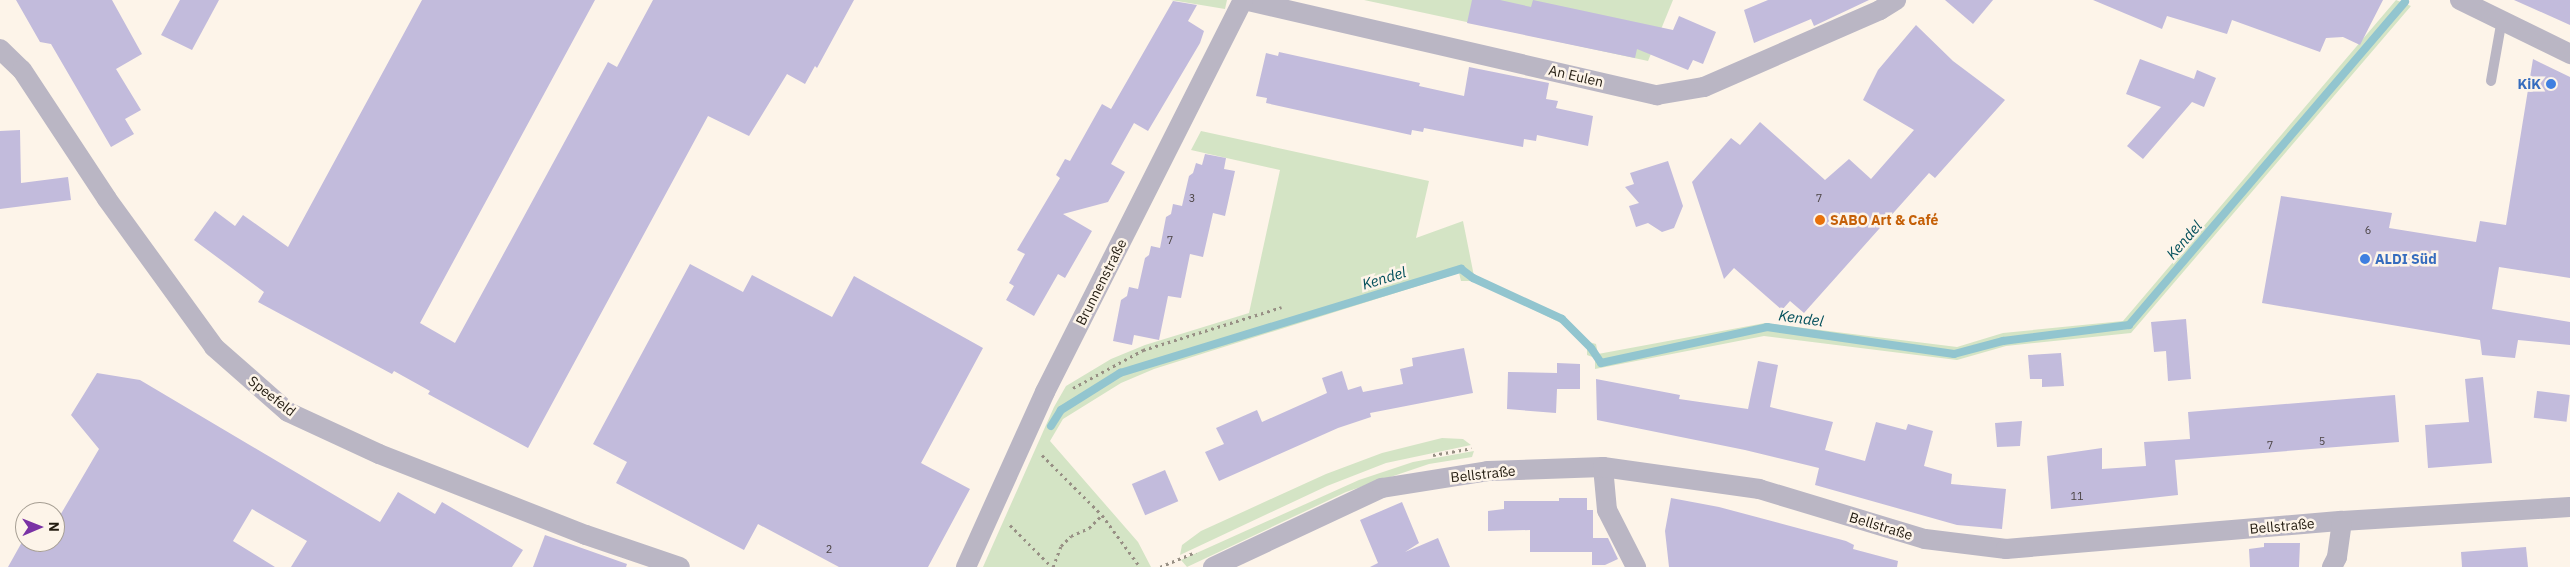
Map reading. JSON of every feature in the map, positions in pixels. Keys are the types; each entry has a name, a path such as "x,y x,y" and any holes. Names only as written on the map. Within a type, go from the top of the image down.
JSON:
{"street":[{"name":"An Eulen","path":"1243,0 1657,95 1704,86 1880,10 1896,0"},
{"name":"Brunnenstraße","path":"966,567 1025,441 1045,392 1243,0"},
{"path":"2460,0 2570,54"},
{"name":"Speefeld","path":"0,49 22,70 106,199 214,348 288,412 379,454 586,535 680,567"},
{"path":"1603,467 1607,510 1636,567"},
{"name":"Bellstraße","path":"1213,567 1382,488 1488,472 1603,467 1759,489 1925,539 2006,549 2342,521 2570,507"},
{"path":"2332,567 2337,557 2342,521"}],"lane":[{"path":"2491,81 2502,19"}],"path":[{"path":"1045,392 1072,388 1142,350 1282,307"},
{"path":"1025,441 1102,515 1140,567"},
{"path":"993,510 1053,567 1061,546 1071,536 1089,528 1102,515"}],"green space":[{"path":"1171,0 1227,0 1225,9"},
{"path":"1364,0 1673,0 1648,61"},
{"path":"2396,0 2411,6 2131,333 2006,346 1957,360 1764,336 1595,369 1595,358 1587,355 1587,347 1567,326 1475,281 1461,281 1459,273 1154,369 1121,383 1063,419 1050,441 1138,542 1151,567 983,567 1054,407 1066,386 1111,359 1145,345 1249,313 1280,170 1191,150 1201,131 1429,181 1416,238 1463,221 1474,276 1566,318 1589,342 1596,344 1598,354 1765,323 1957,347 2003,333 2123,321"},
{"path":"1442,438 1463,439 1471,445 1386,463 1327,486 1180,555 1182,545 1201,531 1326,474 1382,453"},
{"path":"1474,451 1472,457 1429,464 1346,492 1187,567 1181,560 1359,480 1413,462"}],"building":[{"path":"16,0 112,0 142,54 116,69 141,110 125,119 134,134 111,147 51,44 40,42"},
{"path":"180,0 219,0 192,50 161,35"},
{"path":"422,0 595,0 420,323 455,343 608,62 617,67 653,0 854,0 817,68 815,66 805,84 787,74 749,136 708,116 528,448 428,394 430,391 394,371 392,374 258,302 264,292 194,240 215,211 235,226 243,215 288,247"},
{"path":"1472,0 1500,0 1531,7 1533,0 1673,30 1679,16 1716,32 1703,64 1693,60 1688,70 1637,49 1635,58 1467,23"},
{"path":"1768,0 1869,0 1814,26 1811,19 1754,43 1744,10"},
{"path":"1945,0 1993,0 1973,24"},
{"path":"2093,0 2383,0 2360,45 2343,37 2326,38 2320,52 2232,20 2227,34 2167,16 2162,29"},
{"path":"2514,0 2570,0 2570,25"},
{"path":"1173,1 1197,5 1188,21 1204,31 1200,43 1148,131 1134,123 1111,164 1125,172 1108,202 1063,214 1092,231 1065,278 1058,274 1034,316 1006,300 1014,286 1009,283 1025,254 1017,250 1060,178 1056,175 1065,159 1070,161 1102,104 1111,109"},
{"path":"1916,25 1953,61 2005,100 1935,178 1929,173 1804,313 1790,301 1782,310 1734,268 1724,279 1692,182 1731,138 1740,145 1760,122 1825,180 1849,159 1871,179 1914,130 1863,100 1878,70"},
{"path":"1279,52 1420,83 1419,86 1464,96 1469,67 1549,83 1546,99 1558,101 1556,108 1593,116 1588,146 1537,135 1536,141 1524,139 1523,147 1424,128 1423,132 1412,130 1411,135 1266,103 1267,98 1256,96 1266,53 1278,56"},
{"path":"2140,59 2194,79 2197,70 2216,78 2204,107 2192,102 2143,159 2127,146 2161,107 2126,94"},
{"path":"2533,59 2570,77 2570,278 2499,267 2492,309 2570,322 2570,345 2518,340 2515,358 2482,355 2480,340 2262,303 2281,196 2392,213 2389,228 2476,242 2480,221 2506,225"},
{"path":"20,130 21,183 68,177 71,200 0,209 0,131"},
{"path":"1205,154 1226,158 1224,169 1235,171 1225,216 1213,213 1203,257 1190,254 1181,298 1168,296 1159,340 1134,335 1132,345 1113,341 1121,300 1127,296 1129,287 1138,289 1145,258 1149,255 1151,246 1160,248 1166,217 1171,214 1173,204 1182,206 1189,176 1193,173 1196,163 1202,165"},
{"path":"1668,161 1683,206 1674,228 1662,232 1648,223 1636,227 1629,206 1639,203 1625,187 1634,184 1630,173"},
{"path":"690,264 743,292 752,275 832,317 854,276 983,348 921,463 970,489 928,567 839,567 758,524 744,550 616,483 627,462 593,444"},
{"path":"2186,319 2191,379 2168,381 2166,351 2154,352 2151,322"},
{"path":"1464,348 1473,393 1370,413 1371,417 1338,428 1219,481 1205,452 1224,444 1216,428 1257,410 1262,422 1327,393 1322,378 1342,371 1348,390 1361,386 1363,392 1403,384 1400,369 1413,366 1412,358"},
{"path":"2061,353 2064,386 2042,387 2042,379 2030,379 2028,355"},
{"path":"1758,361 1778,365 1770,407 1833,422 1825,450 1865,461 1876,422 1906,430 1908,424 1933,431 1924,466 1952,474 1951,484 2006,489 2002,529 1957,525 1815,485 1819,468 1745,450 1597,420 1596,379 1680,395 1679,399 1748,409"},
{"path":"1557,363 1580,364 1580,389 1557,389 1556,413 1507,409 1508,372 1557,373"},
{"path":"97,373 140,380 380,522 398,492 435,514 442,502 523,550 512,567 291,567 307,541 252,509 233,541 275,567 8,567 16,552 65,552 65,507 99,449 71,415"},
{"path":"2483,377 2492,463 2428,468 2425,425 2469,422 2465,379"},
{"path":"2537,391 2570,395 2566,422 2534,418"},
{"path":"2395,395 2399,442 2175,460 2178,495 2051,509 2047,456 2102,448 2102,469 2146,466 2144,442 2190,439 2188,412"},
{"path":"2022,421 2020,446 1997,447 1995,423"},
{"path":"1165,470 1178,501 1145,515 1132,484"},
{"path":"1559,498 1587,498 1587,510 1593,510 1593,538 1608,538 1618,559 1605,565 1592,565 1592,552 1530,552 1530,530 1488,531 1488,511 1504,509 1504,501 1559,501"},
{"path":"1671,498 1719,507 1846,541 1854,545 1853,549 1898,561 1897,567 1669,567 1665,531"},
{"path":"1402,502 1419,543 1405,552 1438,538 1450,567 1370,567 1378,563 1360,520"},
{"path":"545,535 627,564 626,567 533,567"},
{"path":"2264,543 2300,543 2299,567 2250,567 2249,549 2264,547"},
{"path":"2526,547 2528,567 2462,567 2461,552"}],"waterway":[{"name":"Kendel","path":"1051,426 1061,410 1120,373 1461,269 1473,278 1562,319 1591,348 1601,363 1767,327 1954,354 2003,341 2129,325 2405,2"}],"place":[{"name":"KiK","path":"2551,84"},
{"name":"SABO Art & Café","path":"1820,220"},
{"name":"ALDI Süd","path":"2365,259"}]}
